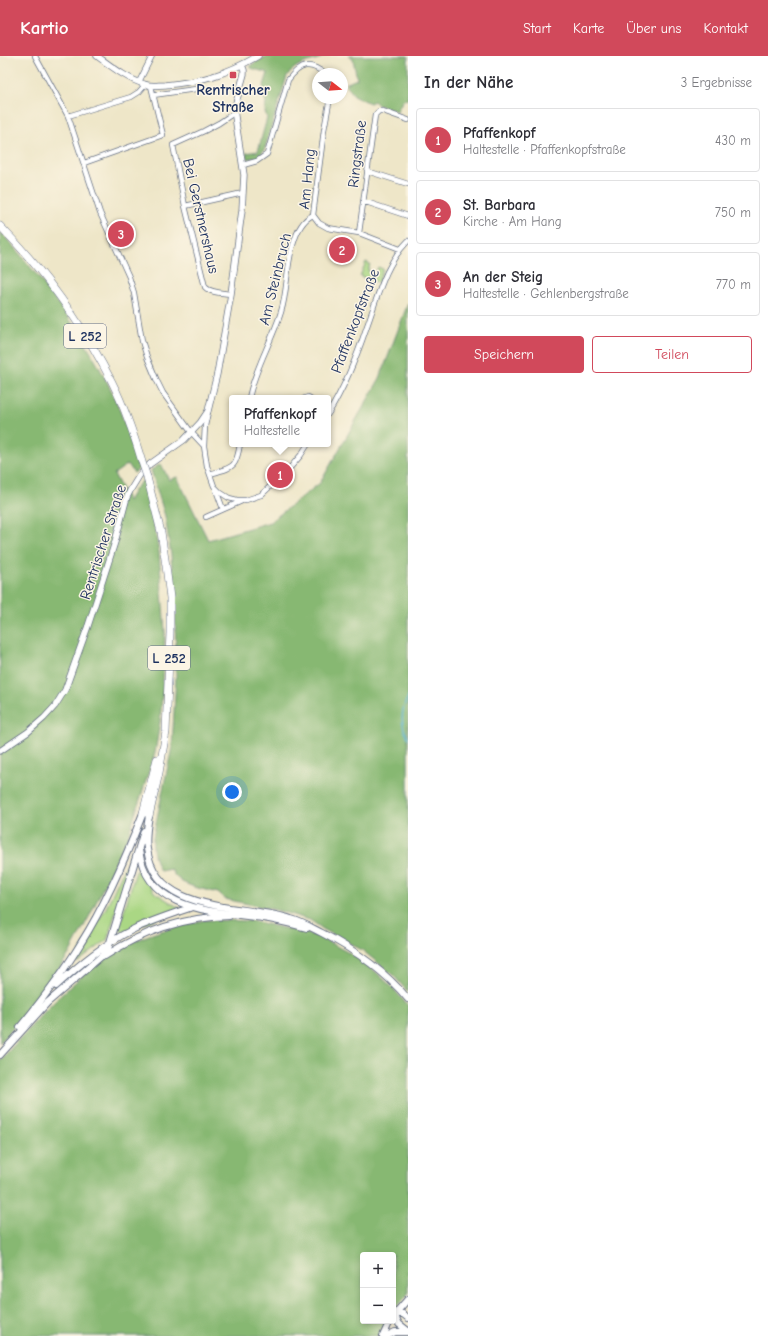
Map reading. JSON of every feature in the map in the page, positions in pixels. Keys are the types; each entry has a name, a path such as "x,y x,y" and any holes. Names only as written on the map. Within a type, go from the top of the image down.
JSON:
{"highway":[{"name":"L 252","path":"0,226 23,250 47,279 91,344 112,382 135,438 161,532 170,598 166,718 146,814"}],"main road":[{"path":"0,1055 48,1003 104,954 111,942 139,848 140,829 146,814"},
{"path":"146,814 146,840 150,863 158,879 167,888 190,899 213,905 290,918 303,923 358,953 396,985 408,999"},
{"path":"0,1052 47,994 70,961 98,913 146,814"},
{"path":"139,848 143,868 155,888 167,897 179,903 192,907 241,916 278,921 320,932"},
{"path":"47,994 72,971 111,942 133,930 154,920 192,907 213,905"},
{"path":"92,965 130,941 167,926 200,918 241,916"},
{"path":"396,1312 408,1299"},
{"path":"396,1315 400,1314 408,1318"},
{"path":"396,1320 408,1332"},
{"path":"383,1336 389,1324"},
{"path":"387,1336 395,1332 408,1332"}],"street":[{"path":"35,56 68,116 100,213 129,277 134,293 142,341 147,357 163,394 191,432 204,446"},
{"path":"97,56 139,82 148,85 175,84 194,81 224,73 258,56"},
{"path":"139,82 152,56"},
{"name":"Rentrischer Straße","path":"0,751 28,732 55,706 65,690 90,621 115,542 127,497 131,489 139,476 150,464 184,440 208,411 217,374 231,294 243,193 243,165 234,113 244,74 242,65"},
{"path":"243,165 257,162 267,154 288,80 293,73 299,68 308,66 315,68"},
{"path":"68,116 130,97 148,85"},
{"path":"84,163 163,134 153,95 148,85"},
{"path":"153,95 196,89"},
{"name":"Am Hang","path":"329,104 313,215 319,223 328,228 359,233 400,249"},
{"name":"Ringstraße","path":"359,233 375,115 377,112 383,112 408,120"},
{"name":"Bei Gerstnershaus","path":"231,294 206,290 189,218 184,206 173,145 204,131 234,113"},
{"path":"367,171 408,184"},
{"path":"184,206 243,193"},
{"path":"363,201 408,216"},
{"name":"Am Steinbruch","path":"250,395 254,380 273,336 282,310 295,238 300,228 310,216 313,215"},
{"name":"Pfaffenkopfstraße","path":"331,406 354,361 386,274 400,249 408,241"},
{"path":"208,411 205,426 204,446 207,466 223,509"},
{"path":"210,474 232,467 238,459 240,447"},
{"path":"206,517 261,495 301,455 306,447"},
{"path":"214,486 229,498 246,500"}],"green space":[{"path":"267,56 325,56 296,67 287,76 265,148 259,157 247,159 246,153 258,151 267,118 265,112 266,101 261,95 268,73 251,68 251,65"},
{"path":"348,56 408,56 408,99 403,100 397,111 378,105 374,101 370,103 355,96 348,88 348,83 357,79 353,59"},
{"path":"0,231 32,269 76,329 102,372 117,403 139,469 134,473 128,464 114,474 128,501 135,489 143,480 152,514 159,552 165,632 160,722 155,753 128,836 90,915 69,954 43,993 0,1043"},
{"path":"366,262 370,264 368,271 375,274 378,267 383,269 378,283 360,276"},
{"path":"408,303 408,992 393,975 362,950 323,929 310,920 276,910 225,899 218,893 194,887 182,882 175,876 171,869 160,871 154,854 153,837 172,747 176,676 175,604 171,555 165,516 151,470 161,464 169,480 177,477 208,540 270,522 320,483 380,378"},
{"path":"131,853 134,854 107,940 78,962 74,961 106,908"},
{"path":"136,871 141,871 154,892 181,909 123,932 119,928"},
{"path":"205,920 253,921 318,936 358,958 376,972 393,988 408,1006 408,1294 396,1308 396,1252 360,1252 360,1324 386,1324 380,1336 0,1336 0,1061 48,1008 84,975 123,947 144,937 167,929"}],"waterway":[{"path":"408,697 402,717 405,733 408,738"}],"place":[{"name":"Rentrischer Straße","path":"233,75"},
{"name":"An der Steig","path":"121,234"},
{"name":"St. Barbara","path":"342,250"},
{"name":"Pfaffenkopf","path":"280,475"}]}
